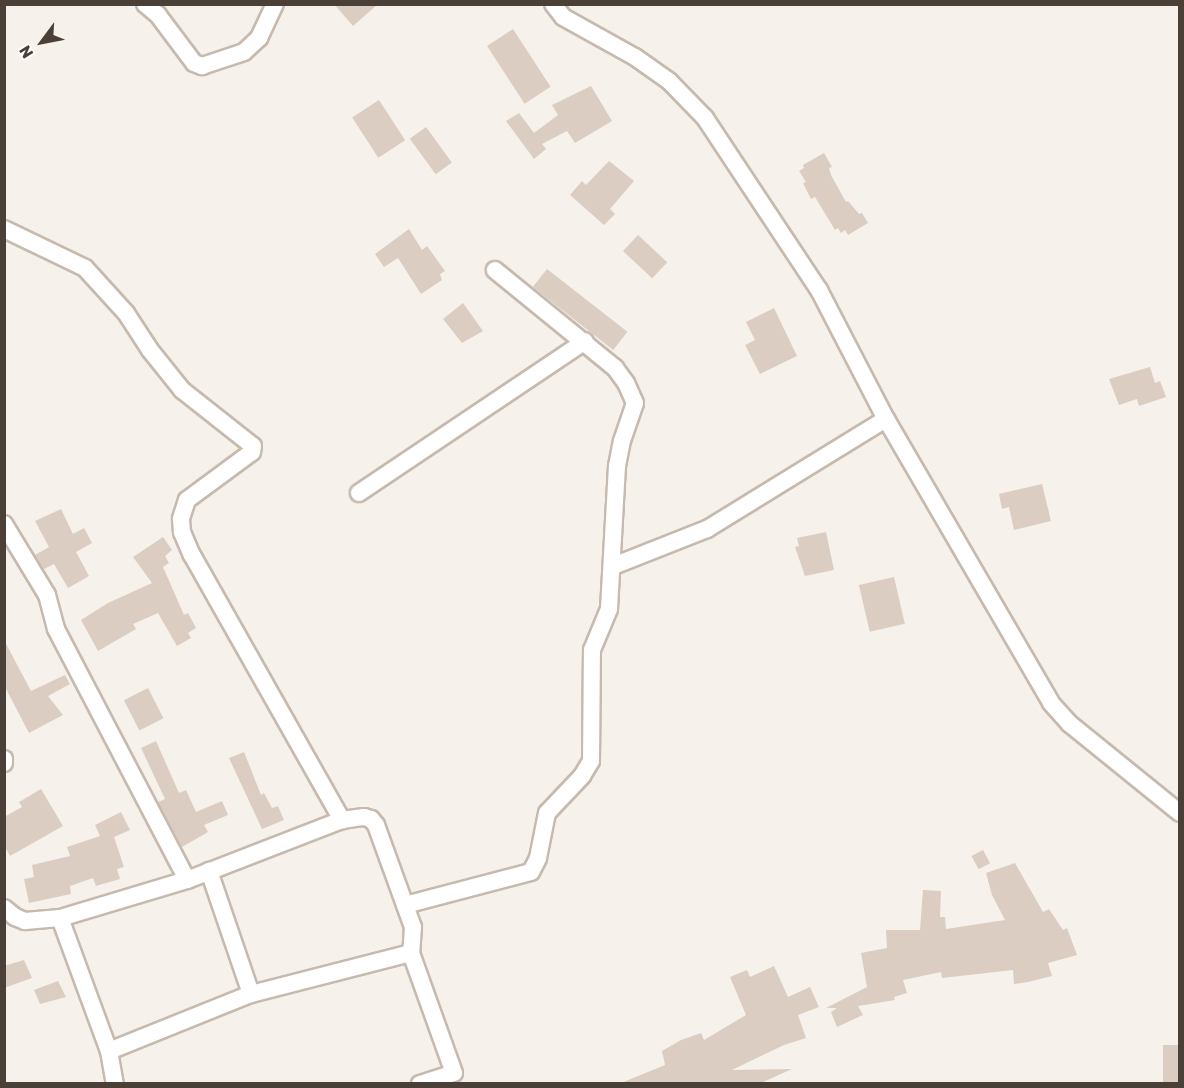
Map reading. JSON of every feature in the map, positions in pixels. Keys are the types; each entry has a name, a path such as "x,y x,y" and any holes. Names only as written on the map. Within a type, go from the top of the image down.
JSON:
{"street":[{"path":"146,4 158,15 194,63 202,66 244,52 259,38 275,4"},
{"path":"553,4 563,17 635,57 669,81 705,118 819,290 886,419 1051,703 1070,724 1179,813"},
{"path":"4,229 85,268 126,313 150,350 182,390 253,446 252,452 187,500 181,519 182,532 192,555 342,820"},
{"path":"405,905 524,876 535,868 548,813 582,776 591,761 592,650 609,609 617,466 622,441 635,403 627,383 615,368 585,341 495,270"},
{"path":"359,493 585,341"},
{"path":"613,566 706,529 886,419"},
{"path":"4,524 47,595 56,629 187,880"},
{"path":"4,908 15,917 25,921 60,918 187,880 342,820 364,817 371,819 376,825 413,927 411,954 456,1078 420,1083"},
{"path":"209,871 251,994"},
{"path":"60,918 109,1051 116,1083"},
{"path":"109,1051 251,994 411,954"}],"building":[{"path":"334,4 378,4 353,26"},
{"path":"513,29 551,87 525,104 487,46"},
{"path":"591,86 612,121 575,143 567,131 542,144 546,149 534,159 506,121 519,113 534,133 558,115 552,105"},
{"path":"379,100 405,140 378,158 352,117"},
{"path":"426,127 452,163 436,174 410,139"},
{"path":"824,153 832,167 829,168 831,175 846,202 848,201 859,214 862,213 868,223 848,235 845,230 841,233 838,228 835,230 815,197 811,199 803,183 806,182 799,171 804,168 803,165"},
{"path":"609,161 634,181 610,209 615,214 604,225 570,195 582,181 586,185"},
{"path":"409,229 422,250 427,246 445,271 440,274 442,280 421,294 398,258 384,267 375,254"},
{"path":"638,235 667,262 652,278 623,251"},
{"path":"547,269 627,332 613,350 533,287"},
{"path":"463,303 483,331 462,343 443,319"},
{"path":"774,308 797,356 760,374 745,345 755,340 746,322"},
{"path":"1150,367 1155,383 1160,381 1166,397 1139,406 1137,399 1119,405 1109,379"},
{"path":"1042,484 1051,521 1014,530 1009,507 1002,509 999,494"},
{"path":"61,509 73,534 84,528 92,543 76,552 89,576 68,588 54,564 44,569 35,555 49,547 35,521"},
{"path":"826,532 834,570 805,576 795,547 799,546 797,538"},
{"path":"163,537 172,550 165,556 169,563 163,567 184,615 188,613 196,628 188,633 191,638 177,646 158,613 133,624 136,629 98,651 81,620 108,603 152,583 133,557"},
{"path":"894,577 905,624 870,632 859,585"},
{"path":"4,640 31,691 65,675 70,684 48,696 63,715 29,733 4,685"},
{"path":"148,688 163,718 139,731 124,700"},
{"path":"156,741 179,793 186,790 196,812 222,801 228,815 204,825 208,832 182,847 158,802 165,799 141,748"},
{"path":"244,752 261,795 264,793 272,808 278,806 284,820 262,829 229,758"},
{"path":"41,789 63,826 10,856 4,845 4,817 22,807 19,802"},
{"path":"121,812 130,830 114,837 124,867 117,869 120,879 96,886 93,878 70,886 71,894 29,903 24,879 34,877 32,865 70,856 67,847 100,836 95,825"},
{"path":"983,850 990,863 979,869 972,856"},
{"path":"1015,863 1043,912 1049,909 1063,930 1067,928 1077,955 1048,963 1052,976 1028,982 1014,984 1013,970 942,978 941,972 903,980 907,993 894,997 895,1000 858,1006 863,1015 837,1027 831,1012 837,1008 826,1008 867,987 861,953 887,948 886,930 920,930 923,890 941,891 940,917 945,917 946,929 1005,920 992,895 986,873"},
{"path":"24,960 32,978 4,988 4,966"},
{"path":"774,966 788,997 810,987 819,1007 798,1015 806,1038 784,1045 732,1070 792,1069 761,1083 621,1083 665,1065 662,1051 681,1040 701,1033 704,1040 746,1015 730,977 747,970 750,977"},
{"path":"58,981 66,997 40,1004 34,990"},
{"path":"1163,1045 1179,1045 1179,1083 1163,1083"}]}
